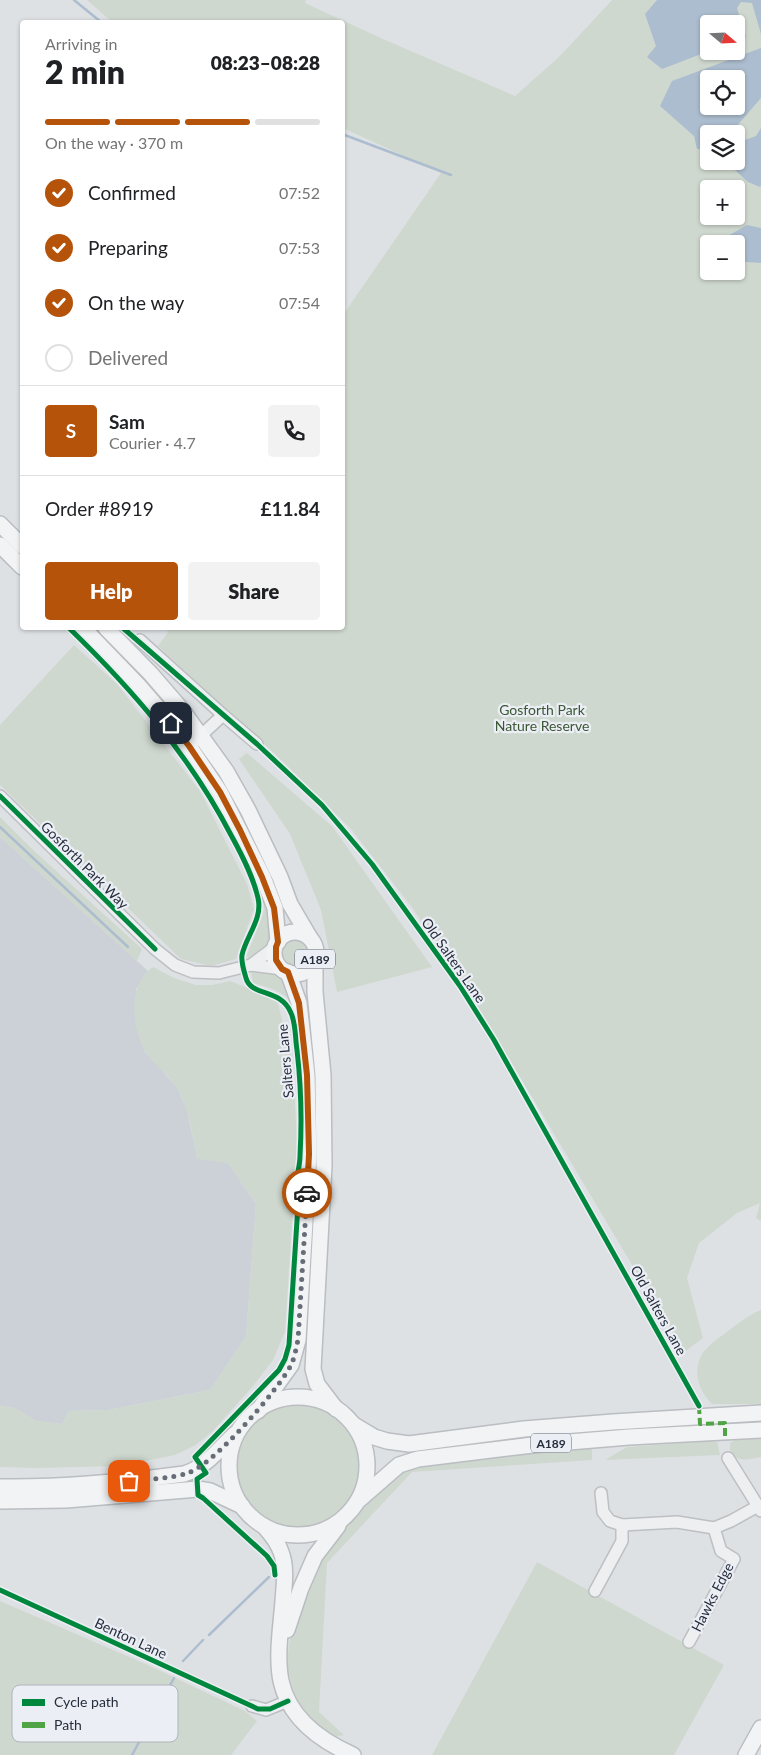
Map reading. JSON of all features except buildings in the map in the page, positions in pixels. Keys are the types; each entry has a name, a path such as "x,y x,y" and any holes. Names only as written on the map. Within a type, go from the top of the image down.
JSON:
{"main road":[{"path":"0,524 20,544"},
{"path":"0,545 20,565"},
{"name":"A189","path":"85,630 138,685 189,746 220,792 262,877 274,908 277,945 276,960 285,971 296,974 305,972 312,966 315,960"},
{"name":"A189","path":"108,630 157,682 201,735 226,771 248,810 280,876 290,904 316,951 315,992 323,1075 324,1166 313,1369 317,1384 336,1408 354,1425 374,1437 409,1444 524,1429 603,1422 761,1413"},
{"name":"A189","path":"277,945 286,935 292,933 304,934 310,938"},
{"name":"Salters Lane","path":"258,1411 291,1365 298,1340 309,1154 307,1075 299,1003 285,971"},
{"name":"A189","path":"336,1408 314,1399 291,1398 268,1405 258,1411 242,1428 233,1446 230,1467 233,1487 242,1506 252,1517 264,1526 285,1534 306,1535 327,1529 345,1517 362,1493 367,1470 364,1446 354,1425"},
{"path":"0,1487 77,1485 184,1474 201,1466 242,1428"},
{"name":"A189","path":"356,1503 399,1465 418,1459 533,1445 629,1437 761,1430"},
{"path":"0,1501 66,1500 198,1489 210,1491 242,1506"},
{"path":"279,1659 291,1614 309,1567 321,1546 345,1517"},
{"path":"264,1526 276,1542 284,1561 279,1659 281,1682 288,1701 296,1714 331,1751 353,1755"},
{"path":"746,1755 761,1728"}],"street":[{"path":"140,640 257,744"},
{"path":"189,746 223,715"},
{"name":"Gosforth Park Way","path":"0,796 154,949 175,964 194,972 220,973 251,965 277,945"},
{"name":"Gosforth Park Way","path":"251,965 285,971"},
{"path":"601,1492 602,1512 610,1521 622,1525 677,1522 714,1528 759,1508 728,1458"},
{"path":"595,1591 622,1541 622,1525"},
{"name":"Hawks Edge","path":"688,1642 734,1560 721,1551 714,1528"},
{"path":"252,1706 266,1710 288,1701"}],"shaded area":[{"path":"0,837 148,971 136,989 145,1052 177,1087 187,1110 197,1158 228,1163 256,1204 246,1337 210,1390 108,1410 69,1411 62,1424 36,1421 15,1408 0,1406"}],"green space":[{"name":"Gosforth Park Nature Reserve","path":"87,0 306,0 305,3 342,20 110,20"},
{"name":"Gosforth Park Nature Reserve","path":"612,0 761,0 761,1221 756,1218 760,1203 737,1213 699,1243 687,1278 703,1338 684,1352 470,993 411,906 351,829 276,755 158,646 168,632 166,630 345,630 345,312 441,173 345,129 345,21 515,96 560,56"},
{"path":"74,645 117,684 200,791 247,884 254,909 236,959 211,966 181,959 0,785 0,725"},
{"path":"247,753 332,826 432,967 337,992 321,910 290,834 239,759"},
{"path":"0,817 31,848 142,949 137,961 0,837"},
{"path":"265,903 271,929 270,940 261,951 248,959 247,955 263,914"},
{"path":"296,938 302,939 310,947 310,959 302,967 296,968 290,967 282,959 281,953 282,947 290,939"},
{"path":"153,967 174,978 196,985 212,985 230,981 277,1000 293,1062 297,1146 285,1332 273,1360 253,1386 212,1432 194,1446 175,1455 120,1466 0,1467 0,1406 15,1408 36,1421 62,1424 69,1411 108,1410 210,1390 246,1337 256,1204 228,1163 197,1159 190,1123 181,1096 174,1083 148,1056 140,1041 135,1018 135,995 139,984"},
{"path":"259,971 274,974 283,980 293,1004 280,993 253,983 251,972"},
{"path":"761,1310 761,1404 712,1404 707,1399 698,1381 697,1374 702,1354 721,1336"},
{"path":"299,1404 323,1408 343,1422 357,1442 361,1466 357,1490 343,1510 323,1524 299,1528 275,1524 255,1510 241,1490 237,1466 241,1442 255,1422 275,1408"},
{"path":"761,1437 761,1457 741,1459 730,1453 730,1443 737,1439"},
{"path":"717,1442 720,1455 605,1460 627,1447"},
{"path":"592,1447 592,1460 412,1472 327,1563 319,1712 344,1735 334,1737 318,1726 304,1710 294,1693 288,1670 291,1634 317,1560 327,1545 388,1480 412,1464"},
{"path":"537,1562 724,1665 674,1755 432,1755"},
{"path":"0,1601 150,1666 245,1711 257,1721 231,1755 0,1755"}],"water":[{"path":"657,0 761,0 761,34 752,3 741,2 737,8 739,15 700,15 700,54 662,69 647,57 656,46 645,14"},
{"path":"761,48 761,98 738,125 700,125 700,149 697,149 694,136 660,106 672,81 700,71 700,115 745,115 745,70 702,70 729,60 745,60 745,54"},
{"path":"761,128 760,187 748,182 735,170 745,170 745,140 756,136"},
{"path":"747,225 761,228 761,263 745,261 745,235 730,235"}],"waterway":[{"path":"74,0 99,20"},
{"path":"345,135 451,175"},
{"path":"0,827 128,947"},
{"path":"209,1635 269,1577"},
{"path":"183,1661 203,1640"},
{"path":"170,1685 174,1678"},
{"path":"132,1755 139,1742"}],"marked path":[{"path":"699,1406 700,1424 725,1423 725,1436"}],"cycle path":[{"path":"71,630 116,675 159,725 179,751 215,806 247,866 258,898 258,913 242,955 242,964 246,978 254,988 274,996 286,1005 294,1022 301,1103 301,1130 289,1345 279,1370 195,1457 206,1473 197,1479 198,1495 267,1556 274,1566 275,1575"},
{"name":"Old Salters Lane","path":"125,630 257,744 322,805 372,864 460,986 494,1040 699,1406"},
{"path":"0,796 155,949"},
{"name":"Benton Lane","path":"0,1590 258,1709 270,1709 288,1701"}],"way so far":[{"path":"129,1481 184,1474 199,1467 258,1411 285,1375 291,1365 298,1340 307,1193"}],"route":[{"path":"171,723 220,792 262,877 274,908 278,942 275,954 276,960 282,969 288,972 299,1003 307,1075 309,1154 307,1193"}]}
